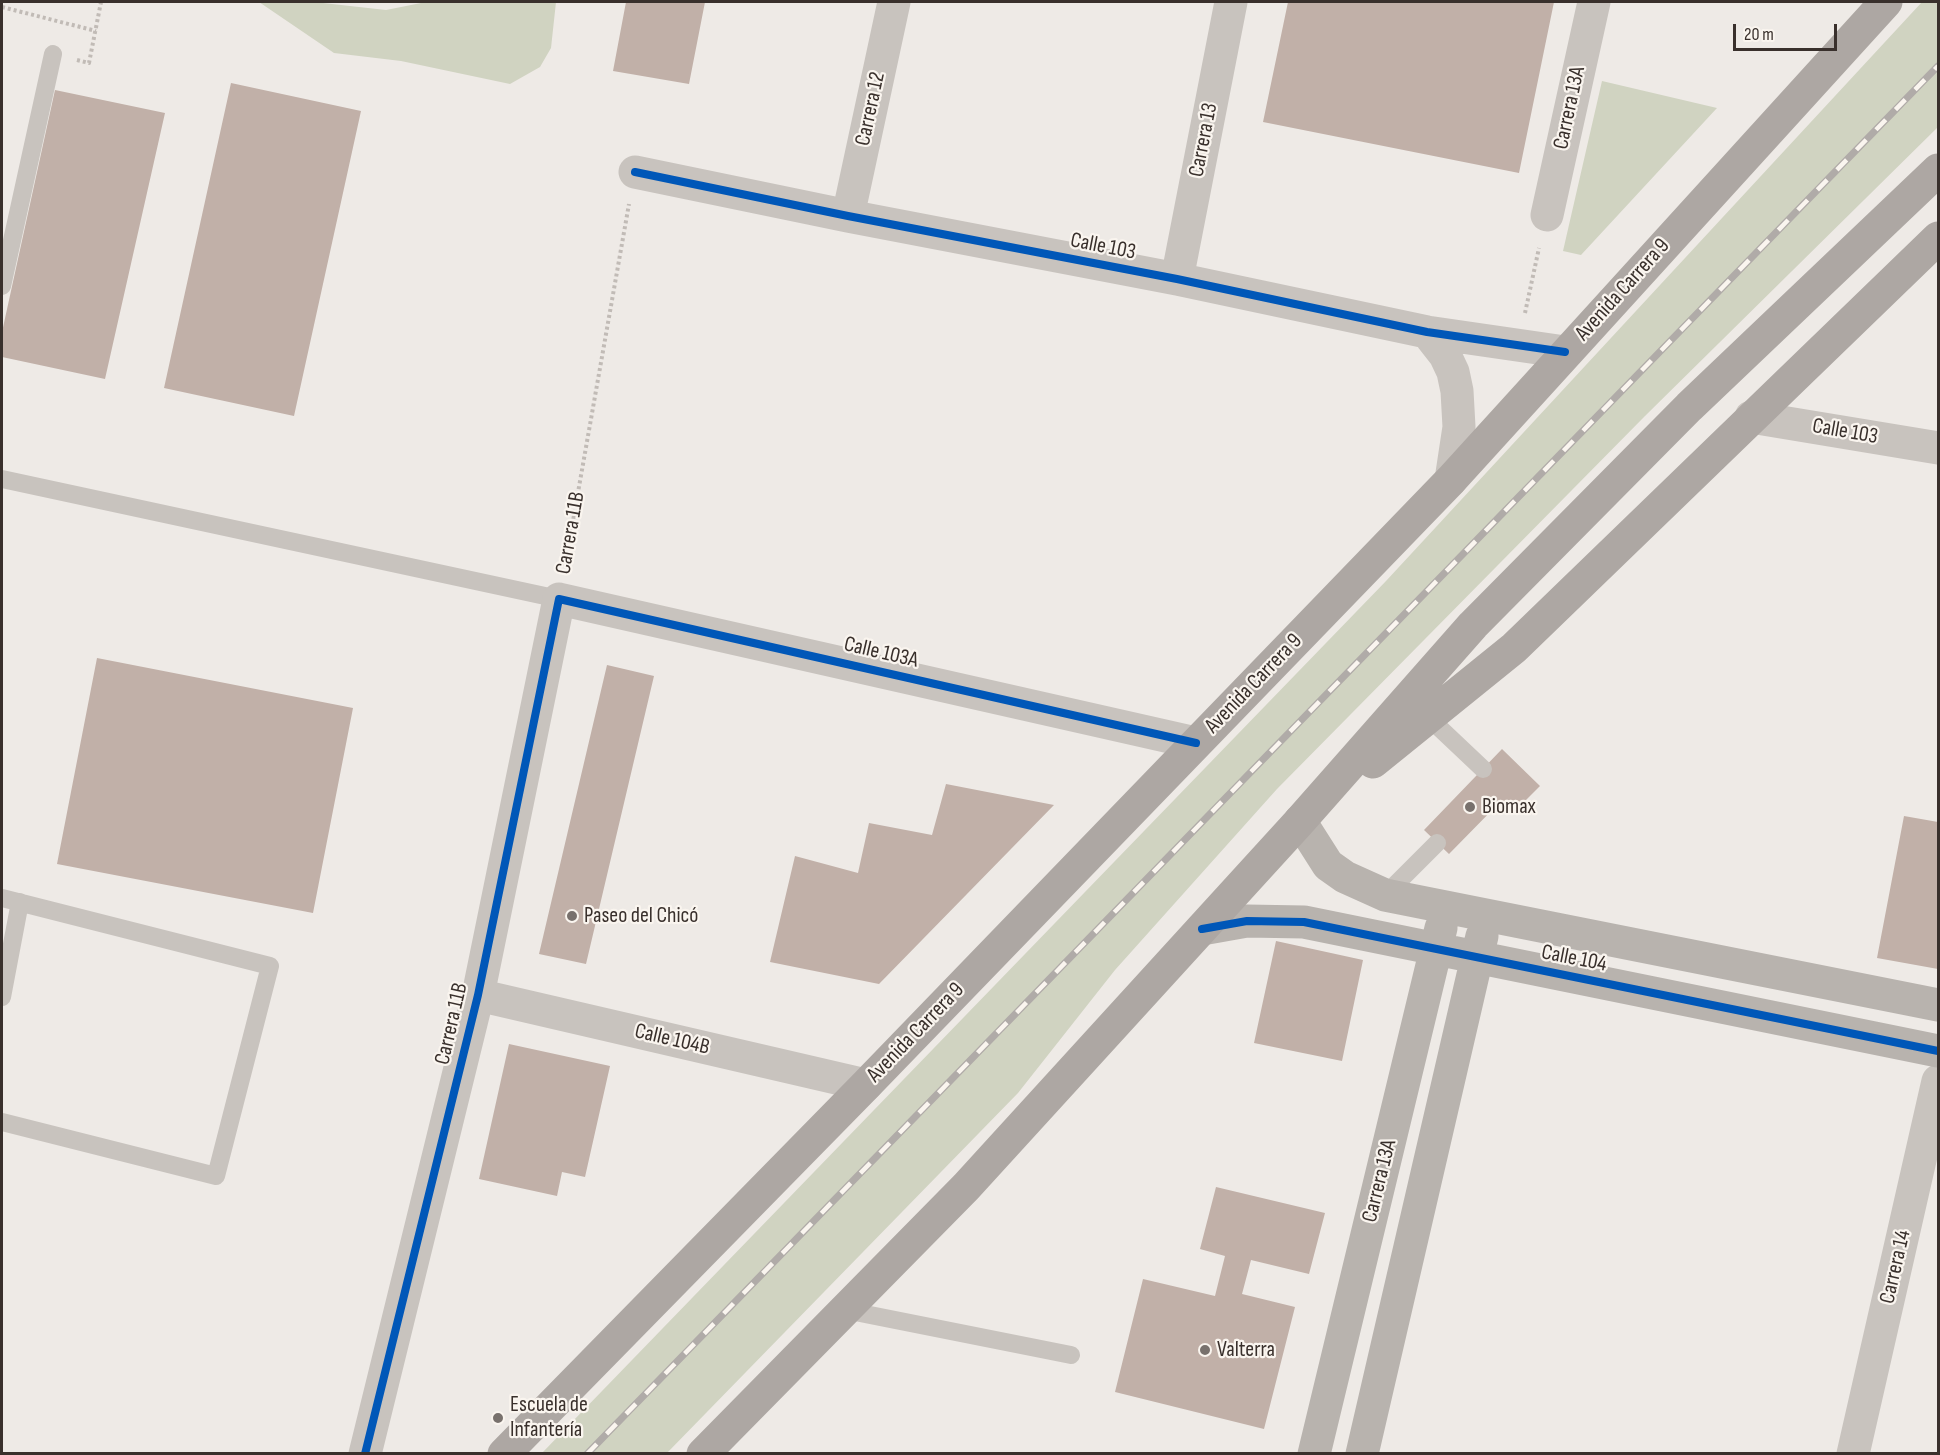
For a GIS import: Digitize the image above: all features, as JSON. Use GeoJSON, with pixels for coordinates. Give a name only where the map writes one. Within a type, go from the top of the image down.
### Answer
{"type":"FeatureCollection","features":[{"type":"Feature","properties":{"kind":"main road","name":"Avenida Carrera 9"},"geometry":{"type":"LineString","coordinates":[[504,1454],[866,1085],[1450,480],[1886,2]]}},
{"type":"Feature","properties":{"kind":"main road"},"geometry":{"type":"LineString","coordinates":[[704,1454],[966,1187],[1300,821],[1473,626],[1689,406],[1938,170]]}},
{"type":"Feature","properties":{"kind":"main road"},"geometry":{"type":"LineString","coordinates":[[1300,821],[1514,648],[1938,238]]}},
{"type":"Feature","properties":{"kind":"street","name":"Carrera 12"},"geometry":{"type":"LineString","coordinates":[[848,216],[894,2]]}},
{"type":"Feature","properties":{"kind":"street","name":"Carrera 13"},"geometry":{"type":"LineString","coordinates":[[1176,279],[1231,2]]}},
{"type":"Feature","properties":{"kind":"street","name":"Carrera 13A"},"geometry":{"type":"LineString","coordinates":[[1547,214],[1594,2]]}},
{"type":"Feature","properties":{"kind":"street","name":"Calle 103"},"geometry":{"type":"LineString","coordinates":[[635,172],[848,216],[1176,279],[1427,332],[1565,352]]}},
{"type":"Feature","properties":{"kind":"street"},"geometry":{"type":"LineString","coordinates":[[1427,332],[1445,355],[1453,372],[1457,391],[1459,428],[1450,480]]}},
{"type":"Feature","properties":{"kind":"street","name":"Calle 103"},"geometry":{"type":"LineString","coordinates":[[1751,417],[1938,448]]}},
{"type":"Feature","properties":{"kind":"street","name":"Calle 103A"},"geometry":{"type":"LineString","coordinates":[[559,599],[1196,743]]}},
{"type":"Feature","properties":{"kind":"street","name":"Carrera 11B"},"geometry":{"type":"LineString","coordinates":[[365,1454],[478,995],[559,599]]}},
{"type":"Feature","properties":{"kind":"street","name":"Calle 104"},"geometry":{"type":"LineString","coordinates":[[1300,821],[1328,865],[1345,877],[1385,895],[1938,1005]]}},
{"type":"Feature","properties":{"kind":"street","name":"Carrera 13A"},"geometry":{"type":"LineString","coordinates":[[1325,1451],[1446,908]]}},
{"type":"Feature","properties":{"kind":"street","name":"Carrera 13A"},"geometry":{"type":"LineString","coordinates":[[1362,1454],[1487,917]]}},
{"type":"Feature","properties":{"kind":"street","name":"Calle 104"},"geometry":{"type":"LineString","coordinates":[[1202,929],[1247,921],[1304,922],[1938,1051]]}},
{"type":"Feature","properties":{"kind":"street","name":"Calle 104B"},"geometry":{"type":"LineString","coordinates":[[478,995],[866,1085]]}},
{"type":"Feature","properties":{"kind":"street","name":"Carrera 14"},"geometry":{"type":"LineString","coordinates":[[1853,1454],[1938,1081]]}},
{"type":"Feature","properties":{"kind":"lane"},"geometry":{"type":"LineString","coordinates":[[2,286],[53,54]]}},
{"type":"Feature","properties":{"kind":"lane"},"geometry":{"type":"LineString","coordinates":[[2,479],[559,599]]}},
{"type":"Feature","properties":{"kind":"lane"},"geometry":{"type":"LineString","coordinates":[[1428,717],[1483,769]]}},
{"type":"Feature","properties":{"kind":"lane"},"geometry":{"type":"LineString","coordinates":[[1385,895],[1437,843]]}},
{"type":"Feature","properties":{"kind":"lane"},"geometry":{"type":"LineString","coordinates":[[2,898],[270,966],[216,1176],[2,1122]]}},
{"type":"Feature","properties":{"kind":"lane"},"geometry":{"type":"LineString","coordinates":[[2,997],[20,902]]}},
{"type":"Feature","properties":{"kind":"lane"},"geometry":{"type":"LineString","coordinates":[[845,1311],[1071,1355]]}},
{"type":"Feature","properties":{"kind":"path"},"geometry":{"type":"LineString","coordinates":[[2,7],[96,31],[101,2]]}},
{"type":"Feature","properties":{"kind":"path"},"geometry":{"type":"LineString","coordinates":[[1518,345],[1547,214]]}},
{"type":"Feature","properties":{"kind":"green space"},"geometry":{"type":"Polygon","coordinates":[[[259,2],[314,2],[386,10],[426,2],[556,2],[551,48],[540,67],[510,84],[401,61],[334,53],[259,2]]]}},
{"type":"Feature","properties":{"kind":"green space"},"geometry":{"type":"Polygon","coordinates":[[[1922,2],[1938,2],[1938,127],[1645,416],[1277,789],[1115,970],[1018,1093],[667,1453],[542,1453],[1386,581],[1922,2]]]}},
{"type":"Feature","properties":{"kind":"green space"},"geometry":{"type":"Polygon","coordinates":[[[1602,81],[1717,108],[1581,255],[1563,251],[1602,81]]]}},
{"type":"Feature","properties":{"kind":"building"},"geometry":{"type":"Polygon","coordinates":[[[626,2],[705,2],[689,84],[613,71],[626,2]]]}},
{"type":"Feature","properties":{"kind":"building"},"geometry":{"type":"Polygon","coordinates":[[[1288,2],[1554,2],[1519,173],[1263,122],[1288,2]]]}},
{"type":"Feature","properties":{"kind":"building"},"geometry":{"type":"Polygon","coordinates":[[[231,83],[361,111],[294,416],[164,388],[231,83]]]}},
{"type":"Feature","properties":{"kind":"building"},"geometry":{"type":"Polygon","coordinates":[[[55,90],[165,113],[105,379],[2,357],[2,332],[55,90]]]}},
{"type":"Feature","properties":{"kind":"building"},"geometry":{"type":"Polygon","coordinates":[[[97,658],[353,708],[313,913],[57,864],[97,658]]]}},
{"type":"Feature","properties":{"kind":"building"},"geometry":{"type":"Polygon","coordinates":[[[607,665],[654,676],[586,964],[539,954],[607,665]]]}},
{"type":"Feature","properties":{"kind":"building","name":"Biomax"},"geometry":{"type":"Polygon","coordinates":[[[1502,749],[1540,786],[1513,813],[1501,801],[1449,854],[1424,830],[1502,749]]]}},
{"type":"Feature","properties":{"kind":"building"},"geometry":{"type":"Polygon","coordinates":[[[946,784],[1054,805],[879,984],[770,962],[795,856],[858,873],[869,823],[932,835],[946,784]]]}},
{"type":"Feature","properties":{"kind":"building"},"geometry":{"type":"Polygon","coordinates":[[[1904,816],[1938,822],[1938,969],[1877,958],[1904,816]]]}},
{"type":"Feature","properties":{"kind":"building"},"geometry":{"type":"Polygon","coordinates":[[[1276,941],[1363,960],[1342,1061],[1254,1043],[1276,941]]]}},
{"type":"Feature","properties":{"kind":"building"},"geometry":{"type":"Polygon","coordinates":[[[509,1044],[610,1066],[585,1177],[562,1172],[557,1196],[479,1179],[509,1044]]]}},
{"type":"Feature","properties":{"kind":"building","name":"Valterra"},"geometry":{"type":"Polygon","coordinates":[[[1216,1187],[1325,1213],[1309,1274],[1251,1260],[1242,1294],[1295,1307],[1264,1429],[1115,1392],[1143,1279],[1215,1296],[1225,1256],[1200,1249],[1216,1187]]]}},
{"type":"Feature","properties":{"kind":"railway"},"geometry":{"type":"LineString","coordinates":[[587,1454],[1938,66]]}},
{"type":"Feature","properties":{"kind":"cycle path"},"geometry":{"type":"LineString","coordinates":[[635,172],[848,216],[1177,279],[1427,332],[1565,352]]}},
{"type":"Feature","properties":{"kind":"cycle path"},"geometry":{"type":"LineString","coordinates":[[365,1454],[478,995],[559,599],[1196,743]]}},
{"type":"Feature","properties":{"kind":"cycle path"},"geometry":{"type":"LineString","coordinates":[[1202,929],[1247,921],[1304,922],[1938,1051]]}},
{"type":"Feature","properties":{"kind":"place","name":"Biomax"},"geometry":{"type":"Point","coordinates":[1470,807]}},
{"type":"Feature","properties":{"kind":"place","name":"Paseo del Chicó"},"geometry":{"type":"Point","coordinates":[572,916]}},
{"type":"Feature","properties":{"kind":"place","name":"Valterra"},"geometry":{"type":"Point","coordinates":[1205,1350]}},
{"type":"Feature","properties":{"kind":"place","name":"Escuela de Infantería"},"geometry":{"type":"Point","coordinates":[498,1418]}}]}
